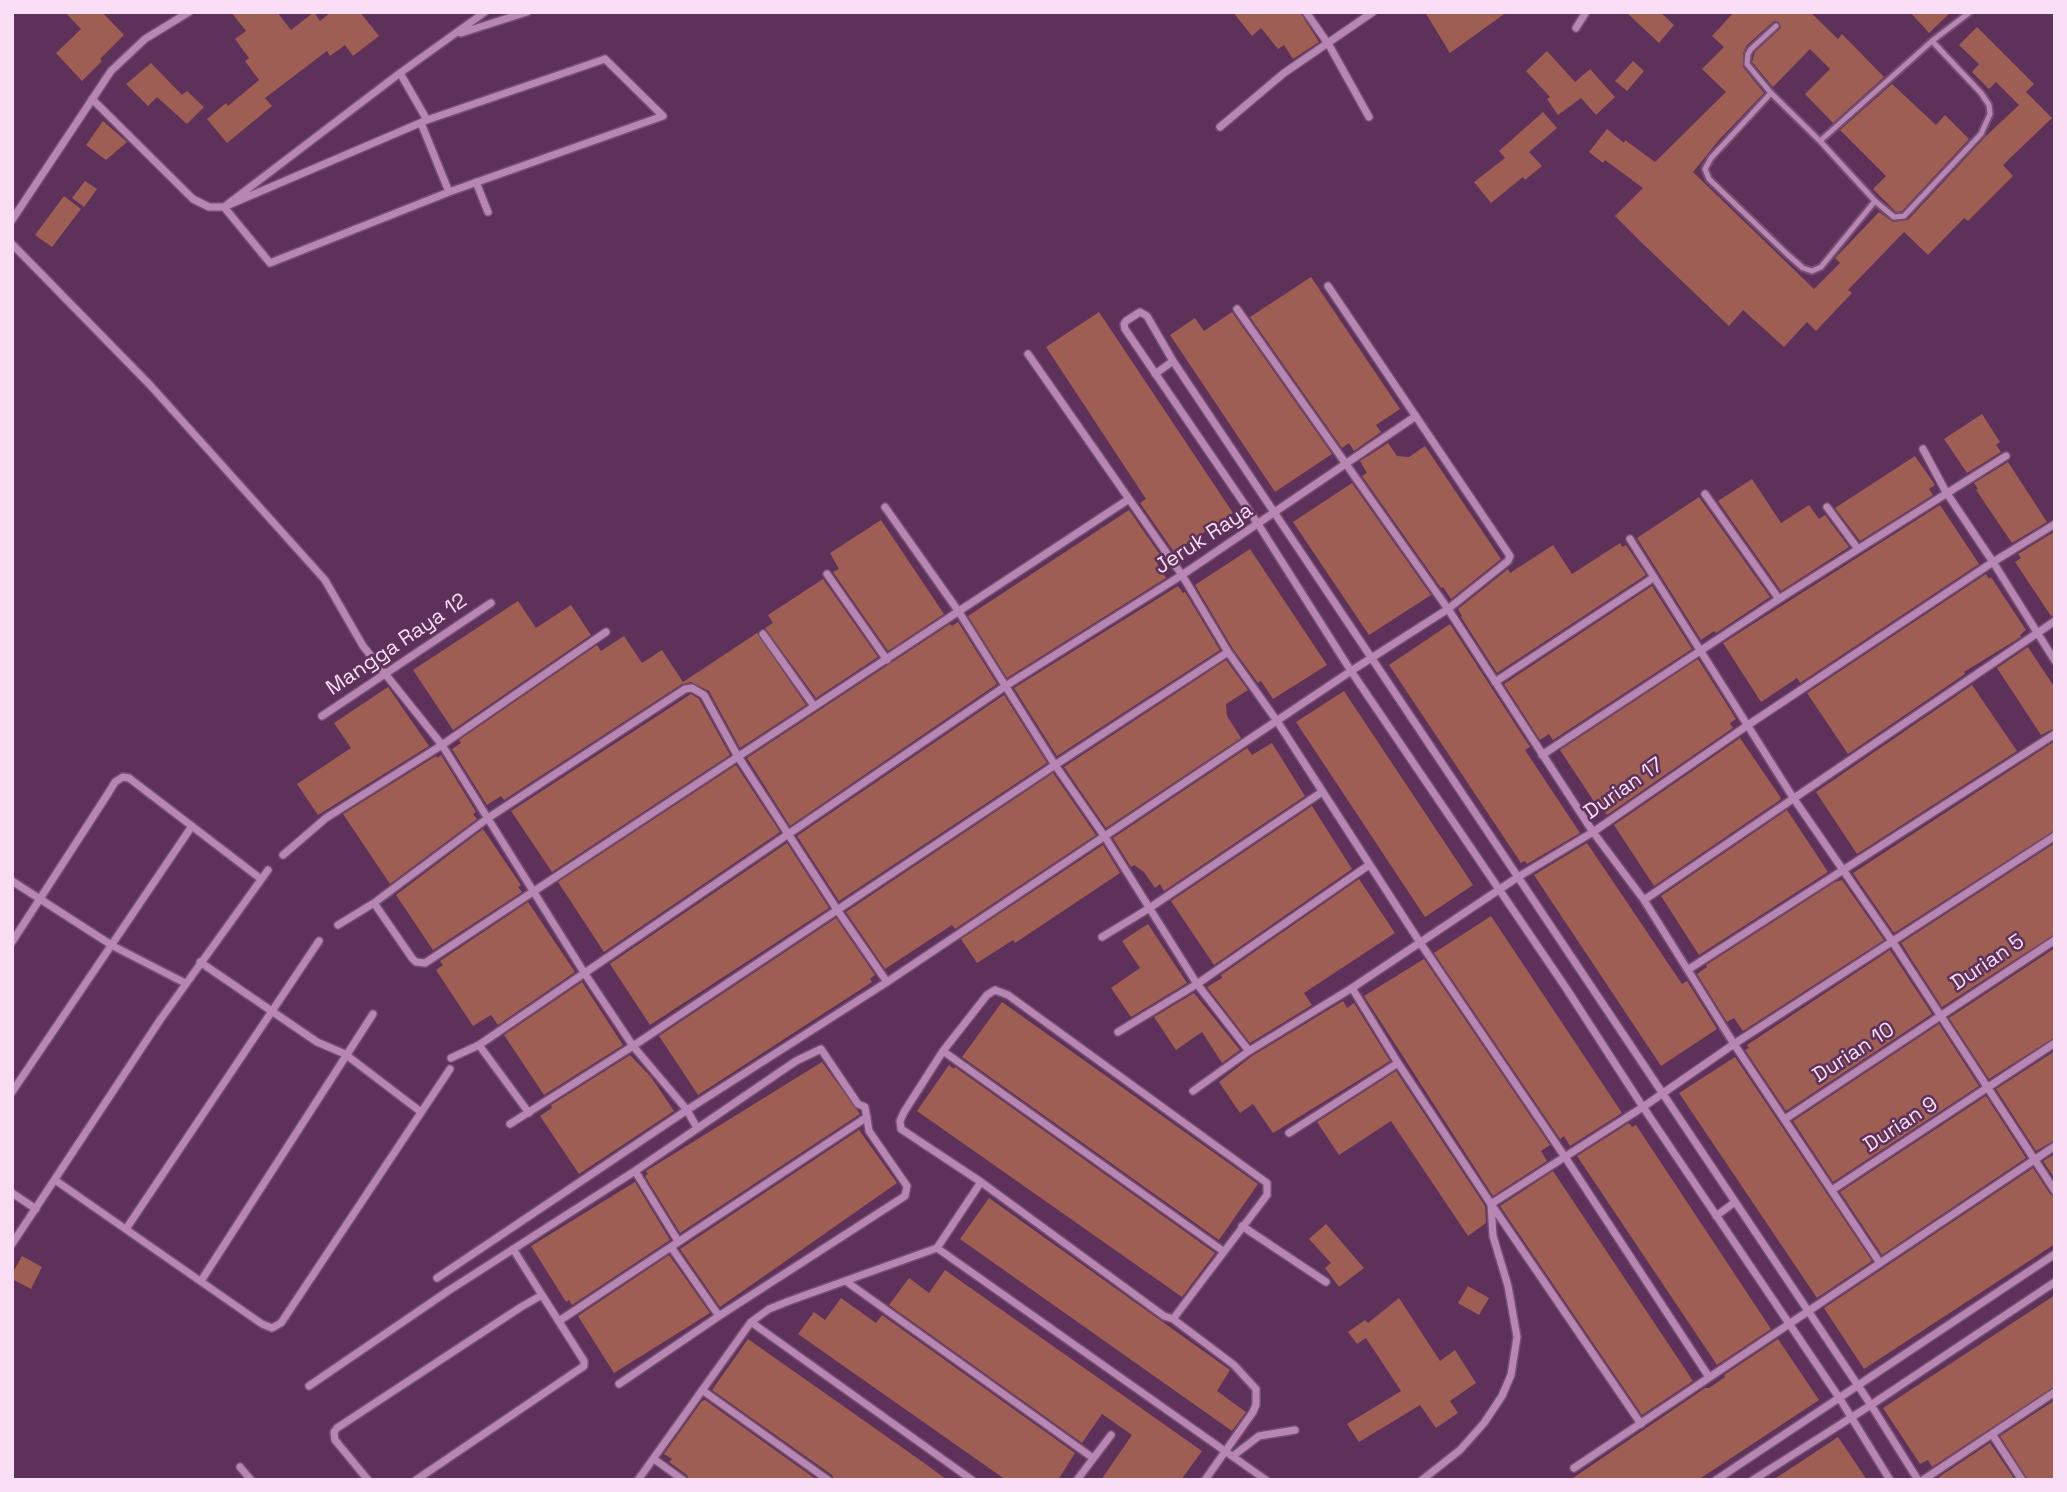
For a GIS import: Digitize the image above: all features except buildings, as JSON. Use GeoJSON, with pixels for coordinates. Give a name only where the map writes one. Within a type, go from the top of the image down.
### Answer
{"type":"FeatureCollection","features":[{"type":"Feature","properties":{"kind":"street"},"geometry":{"type":"LineString","coordinates":[[12,220],[111,71],[128,53],[155,32],[189,12]]}},
{"type":"Feature","properties":{"kind":"street"},"geometry":{"type":"LineString","coordinates":[[224,207],[485,12]]}},
{"type":"Feature","properties":{"kind":"street"},"geometry":{"type":"LineString","coordinates":[[452,36],[527,12]]}},
{"type":"Feature","properties":{"kind":"street"},"geometry":{"type":"LineString","coordinates":[[1306,12],[1329,45],[1369,117]]}},
{"type":"Feature","properties":{"kind":"street"},"geometry":{"type":"LineString","coordinates":[[1220,127],[1284,73],[1329,45],[1373,12]]}},
{"type":"Feature","properties":{"kind":"street"},"geometry":{"type":"LineString","coordinates":[[1576,28],[1586,12]]}},
{"type":"Feature","properties":{"kind":"street"},"geometry":{"type":"LineString","coordinates":[[92,99],[193,199],[209,207],[224,207],[424,121],[605,59],[663,116],[449,192],[270,263],[224,207]]}},
{"type":"Feature","properties":{"kind":"street"},"geometry":{"type":"LineString","coordinates":[[400,73],[424,121],[449,192]]}},
{"type":"Feature","properties":{"kind":"street"},"geometry":{"type":"LineString","coordinates":[[476,182],[488,212]]}},
{"type":"Feature","properties":{"kind":"street"},"geometry":{"type":"LineString","coordinates":[[12,244],[150,385],[325,580],[352,630],[442,745],[633,1046],[687,1110],[697,1128]]}},
{"type":"Feature","properties":{"kind":"street"},"geometry":{"type":"LineString","coordinates":[[438,1278],[687,1110],[887,982],[1447,609],[1505,565],[1510,557],[1328,286]]}},
{"type":"Feature","properties":{"kind":"street"},"geometry":{"type":"LineString","coordinates":[[1237,309],[1447,609],[1593,832],[1644,900],[1734,1044],[1880,1263]]}},
{"type":"Feature","properties":{"kind":"street"},"geometry":{"type":"LineString","coordinates":[[1890,1480],[1840,1399],[1351,671],[1258,524],[1125,329],[1125,322],[1140,312],[1144,313],[1921,1480],[2055,1392]]}},
{"type":"Feature","properties":{"kind":"street"},"geometry":{"type":"LineString","coordinates":[[1028,354],[1182,575],[1228,652],[1277,720],[1369,865],[1709,1377]]}},
{"type":"Feature","properties":{"kind":"street"},"geometry":{"type":"LineString","coordinates":[[1155,374],[1173,360]]}},
{"type":"Feature","properties":{"kind":"street","name":"Jeruk Raya"},"geometry":{"type":"LineString","coordinates":[[451,1058],[479,1045],[1007,685],[1182,575],[1416,416]]}},
{"type":"Feature","properties":{"kind":"street"},"geometry":{"type":"LineString","coordinates":[[1923,449],[1946,492],[2055,661]]}},
{"type":"Feature","properties":{"kind":"street"},"geometry":{"type":"LineString","coordinates":[[1542,755],[1779,599],[2007,456]]}},
{"type":"Feature","properties":{"kind":"street"},"geometry":{"type":"LineString","coordinates":[[1706,494],[1779,599]]}},
{"type":"Feature","properties":{"kind":"street"},"geometry":{"type":"LineString","coordinates":[[374,903],[412,958],[416,962],[425,963],[1129,499]]}},
{"type":"Feature","properties":{"kind":"street"},"geometry":{"type":"LineString","coordinates":[[885,507],[1007,685],[1055,765],[1105,837],[1197,984],[1250,1051]]}},
{"type":"Feature","properties":{"kind":"street"},"geometry":{"type":"LineString","coordinates":[[1827,507],[1858,550]]}},
{"type":"Feature","properties":{"kind":"street","name":"Durian 17"},"geometry":{"type":"LineString","coordinates":[[1193,1091],[1250,1051],[1353,988],[1419,941],[1593,832],[1993,562],[2055,524]]}},
{"type":"Feature","properties":{"kind":"street"},"geometry":{"type":"LineString","coordinates":[[1630,539],[1794,799],[1892,941],[2055,1191]]}},
{"type":"Feature","properties":{"kind":"street"},"geometry":{"type":"LineString","coordinates":[[827,574],[887,660]]}},
{"type":"Feature","properties":{"kind":"street"},"geometry":{"type":"LineString","coordinates":[[1495,682],[1653,578]]}},
{"type":"Feature","properties":{"kind":"street","name":"Mangga Raya 12"},"geometry":{"type":"LineString","coordinates":[[322,716],[491,603]]}},
{"type":"Feature","properties":{"kind":"street"},"geometry":{"type":"LineString","coordinates":[[1644,900],[2055,621]]}},
{"type":"Feature","properties":{"kind":"street"},"geometry":{"type":"LineString","coordinates":[[283,855],[326,818],[442,745],[606,632]]}},
{"type":"Feature","properties":{"kind":"street"},"geometry":{"type":"LineString","coordinates":[[763,634],[814,706]]}},
{"type":"Feature","properties":{"kind":"street"},"geometry":{"type":"LineString","coordinates":[[510,1124],[633,1046],[1228,652]]}},
{"type":"Feature","properties":{"kind":"street"},"geometry":{"type":"LineString","coordinates":[[338,925],[374,903],[488,818],[685,689],[695,689],[704,695],[737,755],[887,982]]}},
{"type":"Feature","properties":{"kind":"street"},"geometry":{"type":"LineString","coordinates":[[1689,969],[2055,734]]}},
{"type":"Feature","properties":{"kind":"street"},"geometry":{"type":"LineString","coordinates":[[12,942],[108,792],[120,778],[129,778],[261,879]]}},
{"type":"Feature","properties":{"kind":"street"},"geometry":{"type":"LineString","coordinates":[[1102,936],[1148,909],[1322,792]]}},
{"type":"Feature","properties":{"kind":"street"},"geometry":{"type":"LineString","coordinates":[[12,1092],[192,826]]}},
{"type":"Feature","properties":{"kind":"street"},"geometry":{"type":"LineString","coordinates":[[1491,1204],[2055,836]]}},
{"type":"Feature","properties":{"kind":"street"},"geometry":{"type":"LineString","coordinates":[[1118,1032],[1197,984],[1369,865]]}},
{"type":"Feature","properties":{"kind":"street"},"geometry":{"type":"LineString","coordinates":[[12,1244],[200,962],[268,870]]}},
{"type":"Feature","properties":{"kind":"street"},"geometry":{"type":"LineString","coordinates":[[12,881],[113,946],[186,983]]}},
{"type":"Feature","properties":{"kind":"street","name":"Durian 5"},"geometry":{"type":"LineString","coordinates":[[1941,1016],[2055,940]]}},
{"type":"Feature","properties":{"kind":"street"},"geometry":{"type":"LineString","coordinates":[[126,1229],[319,941]]}},
{"type":"Feature","properties":{"kind":"street"},"geometry":{"type":"LineString","coordinates":[[200,962],[317,1042],[345,1054],[421,1112]]}},
{"type":"Feature","properties":{"kind":"street"},"geometry":{"type":"LineString","coordinates":[[1353,988],[1398,1063],[1491,1204],[1641,1424]]}},
{"type":"Feature","properties":{"kind":"street"},"geometry":{"type":"LineString","coordinates":[[1173,1319],[1269,1192],[1269,1186],[1008,995],[999,990],[991,992],[943,1051],[904,1112],[900,1125],[904,1132],[981,1182],[1164,1316],[1173,1319],[1234,1365],[1256,1389],[1253,1412],[1205,1480]]}},
{"type":"Feature","properties":{"kind":"street"},"geometry":{"type":"LineString","coordinates":[[201,1281],[373,1014]]}},
{"type":"Feature","properties":{"kind":"street","name":"Durian 10"},"geometry":{"type":"LineString","coordinates":[[1785,1119],[1941,1016]]}},
{"type":"Feature","properties":{"kind":"street","name":"Durian 9"},"geometry":{"type":"LineString","coordinates":[[1832,1190],[2055,1043]]}},
{"type":"Feature","properties":{"kind":"street"},"geometry":{"type":"LineString","coordinates":[[479,1045],[530,1113]]}},
{"type":"Feature","properties":{"kind":"street"},"geometry":{"type":"LineString","coordinates":[[309,1386],[635,1171],[796,1060],[821,1049],[850,1094],[858,1104],[865,1107],[869,1132],[906,1185],[905,1196],[619,1384]]}},
{"type":"Feature","properties":{"kind":"street"},"geometry":{"type":"LineString","coordinates":[[943,1051],[1223,1251]]}},
{"type":"Feature","properties":{"kind":"street"},"geometry":{"type":"LineString","coordinates":[[1289,1133],[1398,1063]]}},
{"type":"Feature","properties":{"kind":"street"},"geometry":{"type":"LineString","coordinates":[[55,1180],[262,1324],[272,1328],[276,1326],[450,1069]]}},
{"type":"Feature","properties":{"kind":"street"},"geometry":{"type":"LineString","coordinates":[[559,1321],[867,1117]]}},
{"type":"Feature","properties":{"kind":"street"},"geometry":{"type":"LineString","coordinates":[[1574,1468],[2055,1146]]}},
{"type":"Feature","properties":{"kind":"street"},"geometry":{"type":"LineString","coordinates":[[635,1171],[678,1241]]}},
{"type":"Feature","properties":{"kind":"street"},"geometry":{"type":"LineString","coordinates":[[638,1480],[751,1322],[769,1309],[937,1248],[981,1182]]}},
{"type":"Feature","properties":{"kind":"street"},"geometry":{"type":"LineString","coordinates":[[12,1193],[36,1209]]}},
{"type":"Feature","properties":{"kind":"street"},"geometry":{"type":"LineString","coordinates":[[1716,1216],[1735,1202]]}},
{"type":"Feature","properties":{"kind":"street"},"geometry":{"type":"LineString","coordinates":[[1423,1480],[1460,1450],[1484,1423],[1502,1396],[1511,1375],[1517,1337],[1508,1286],[1493,1236],[1491,1204]]}},
{"type":"Feature","properties":{"kind":"street"},"geometry":{"type":"LineString","coordinates":[[1242,1226],[1326,1282]]}},
{"type":"Feature","properties":{"kind":"street"},"geometry":{"type":"LineString","coordinates":[[671,1247],[719,1316]]}},
{"type":"Feature","properties":{"kind":"street"},"geometry":{"type":"LineString","coordinates":[[937,1248],[1266,1480]]}},
{"type":"Feature","properties":{"kind":"street"},"geometry":{"type":"LineString","coordinates":[[416,1480],[582,1368],[584,1361],[513,1249]]}},
{"type":"Feature","properties":{"kind":"street"},"geometry":{"type":"LineString","coordinates":[[1716,1480],[2055,1254]]}},
{"type":"Feature","properties":{"kind":"street"},"geometry":{"type":"LineString","coordinates":[[847,1282],[1093,1458]]}},
{"type":"Feature","properties":{"kind":"street"},"geometry":{"type":"LineString","coordinates":[[1754,1480],[2055,1282]]}},
{"type":"Feature","properties":{"kind":"street"},"geometry":{"type":"LineString","coordinates":[[368,1480],[335,1440],[334,1432],[337,1428],[542,1295]]}},
{"type":"Feature","properties":{"kind":"street"},"geometry":{"type":"LineString","coordinates":[[751,1322],[972,1480]]}},
{"type":"Feature","properties":{"kind":"street"},"geometry":{"type":"LineString","coordinates":[[702,1390],[828,1480]]}},
{"type":"Feature","properties":{"kind":"street"},"geometry":{"type":"LineString","coordinates":[[1233,1456],[1259,1436],[1295,1430]]}},
{"type":"Feature","properties":{"kind":"street"},"geometry":{"type":"LineString","coordinates":[[1992,1434],[2022,1480]]}},
{"type":"Feature","properties":{"kind":"street"},"geometry":{"type":"LineString","coordinates":[[1077,1480],[1111,1435]]}},
{"type":"Feature","properties":{"kind":"street"},"geometry":{"type":"LineString","coordinates":[[653,1459],[683,1480]]}},
{"type":"Feature","properties":{"kind":"street"},"geometry":{"type":"LineString","coordinates":[[240,1467],[251,1480]]}},
{"type":"Feature","properties":{"kind":"lane"},"geometry":{"type":"LineString","coordinates":[[1819,141],[1932,41],[1970,12]]}},
{"type":"Feature","properties":{"kind":"lane"},"geometry":{"type":"LineString","coordinates":[[1776,26],[1752,49],[1747,64],[1771,93],[1875,201],[1894,217],[1904,216],[1981,134],[1987,122],[1989,105],[1932,41]]}},
{"type":"Feature","properties":{"kind":"lane"},"geometry":{"type":"LineString","coordinates":[[1771,93],[1711,158],[1705,169],[1709,179],[1803,268],[1812,271],[1821,267],[1875,201]]}}]}
